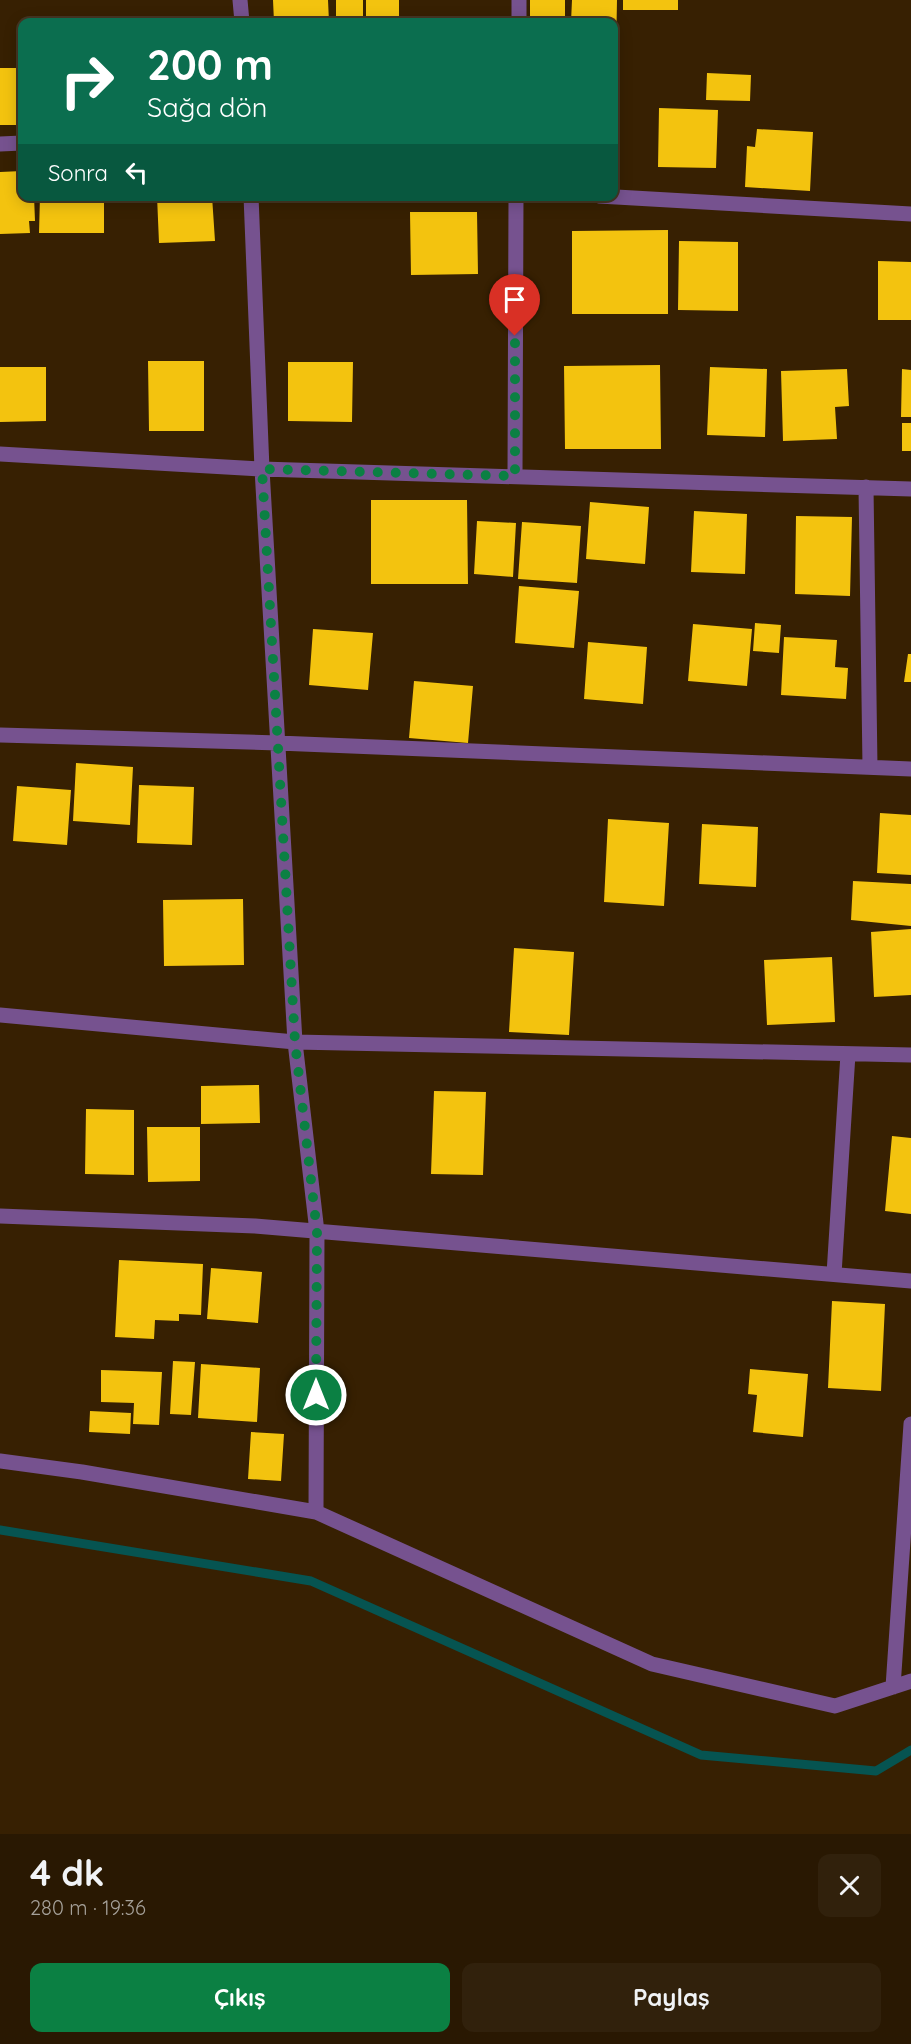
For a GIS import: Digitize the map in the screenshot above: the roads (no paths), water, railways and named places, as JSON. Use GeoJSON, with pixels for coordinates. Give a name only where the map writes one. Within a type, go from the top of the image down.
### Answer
{"type":"FeatureCollection","features":[{"type":"Feature","properties":{"kind":"street"},"geometry":{"type":"LineString","coordinates":[[240,0],[242,18]]}},
{"type":"Feature","properties":{"kind":"street"},"geometry":{"type":"LineString","coordinates":[[519,0],[519,18]]}},
{"type":"Feature","properties":{"kind":"street"},"geometry":{"type":"LineString","coordinates":[[0,144],[18,143]]}},
{"type":"Feature","properties":{"kind":"street"},"geometry":{"type":"LineString","coordinates":[[618,197],[911,214]]}},
{"type":"Feature","properties":{"kind":"street"},"geometry":{"type":"LineString","coordinates":[[251,201],[262,469],[295,1042],[317,1232],[316,1512]]}},
{"type":"Feature","properties":{"kind":"street"},"geometry":{"type":"LineString","coordinates":[[515,476],[516,201]]}},
{"type":"Feature","properties":{"kind":"street"},"geometry":{"type":"LineString","coordinates":[[0,454],[262,469],[911,489]]}},
{"type":"Feature","properties":{"kind":"street"},"geometry":{"type":"LineString","coordinates":[[866,487],[870,767]]}},
{"type":"Feature","properties":{"kind":"street"},"geometry":{"type":"LineString","coordinates":[[0,735],[278,743],[911,768]]}},
{"type":"Feature","properties":{"kind":"street"},"geometry":{"type":"LineString","coordinates":[[0,1015],[295,1042],[911,1055]]}},
{"type":"Feature","properties":{"kind":"street"},"geometry":{"type":"LineString","coordinates":[[834,1274],[848,1054]]}},
{"type":"Feature","properties":{"kind":"street"},"geometry":{"type":"LineString","coordinates":[[0,1216],[317,1232],[911,1281]]}},
{"type":"Feature","properties":{"kind":"street"},"geometry":{"type":"LineString","coordinates":[[893,1687],[911,1424]]}},
{"type":"Feature","properties":{"kind":"street"},"geometry":{"type":"LineString","coordinates":[[0,1461],[82,1472],[316,1512],[652,1664],[836,1706],[911,1681]]}},
{"type":"Feature","properties":{"kind":"waterway"},"geometry":{"type":"LineString","coordinates":[[0,1530],[311,1581],[701,1755],[876,1771],[911,1750]]}}]}
